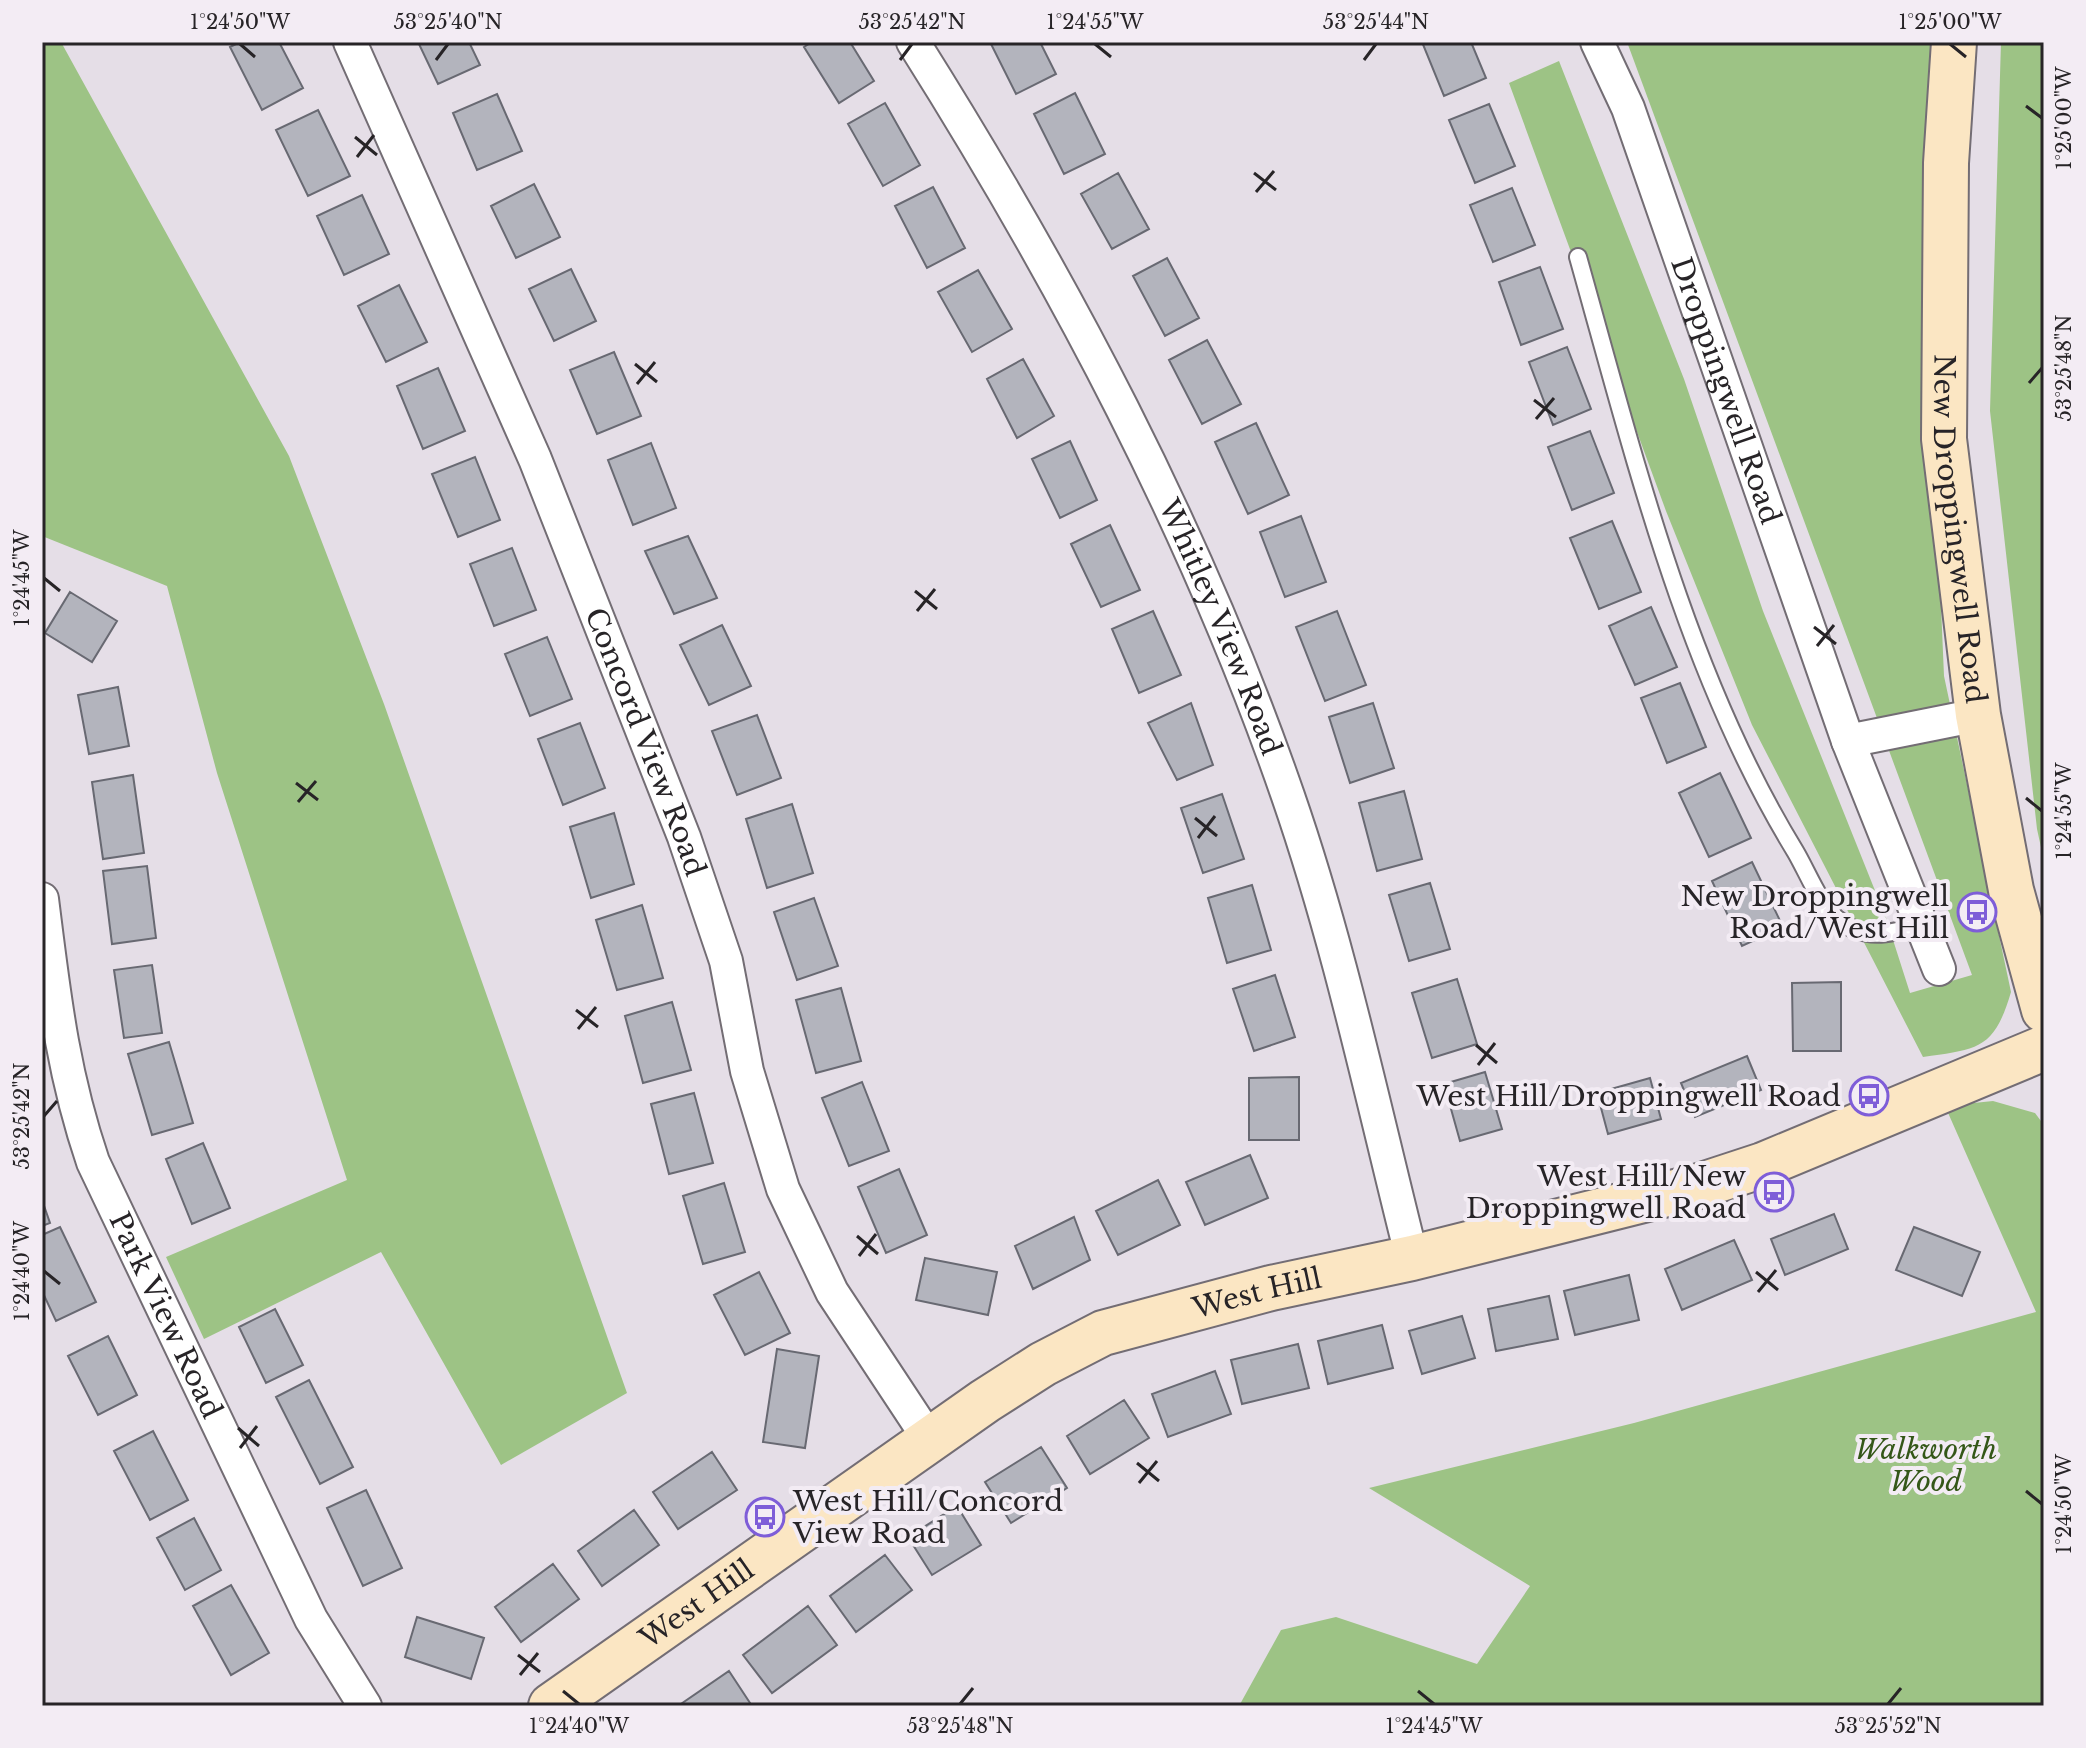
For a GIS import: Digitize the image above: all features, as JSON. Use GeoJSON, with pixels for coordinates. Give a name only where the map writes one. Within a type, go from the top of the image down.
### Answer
{"type":"FeatureCollection","features":[{"type":"Feature","properties":{"kind":"street","name":"Concord View Road"},"geometry":{"type":"LineString","coordinates":[[350,42],[535,459],[684,837],[726,961],[747,1071],[783,1189],[832,1292],[929,1439]]}},
{"type":"Feature","properties":{"kind":"street","name":"Whitley View Road"},"geometry":{"type":"LineString","coordinates":[[913,42],[992,168],[1113,390],[1180,527],[1247,685],[1289,799],[1339,968],[1412,1258]]}},
{"type":"Feature","properties":{"kind":"street","name":"Droppingwell Road"},"geometry":{"type":"LineString","coordinates":[[1597,42],[1628,108],[1665,207],[1848,741],[1939,969]]}},
{"type":"Feature","properties":{"kind":"street","name":"New Droppingwell Road"},"geometry":{"type":"LineString","coordinates":[[1954,42],[1946,163],[1944,439],[1978,715],[2011,890],[2044,1010]]}},
{"type":"Feature","properties":{"kind":"street"},"geometry":{"type":"LineString","coordinates":[[1848,741],[1978,715]]}},
{"type":"Feature","properties":{"kind":"street","name":"Park View Road"},"geometry":{"type":"LineString","coordinates":[[42,899],[59,1042],[73,1103],[93,1162],[311,1619],[365,1706]]}},
{"type":"Feature","properties":{"kind":"street","name":"West Hill"},"geometry":{"type":"LineString","coordinates":[[551,1706],[929,1439],[1043,1364],[1103,1333],[1271,1288],[1412,1258],[1699,1186],[1763,1165],[2044,1048]]}},
{"type":"Feature","properties":{"kind":"lane"},"geometry":{"type":"LineString","coordinates":[[1578,257],[1636,463],[1711,684],[1769,808],[1835,917],[1865,934],[1893,934],[1921,924]]}},
{"type":"Feature","properties":{"kind":"green space"},"geometry":{"type":"Polygon","coordinates":[[[42,42],[61,42],[289,456],[384,704],[627,1393],[501,1465],[381,1252],[204,1339],[166,1257],[347,1180],[217,773],[167,586],[42,536],[42,42]]]}},
{"type":"Feature","properties":{"kind":"green space"},"geometry":{"type":"Polygon","coordinates":[[[1627,42],[1934,42],[1924,430],[1941,606],[1944,676],[2011,992],[1998,1026],[1990,1036],[1971,1048],[1923,1057],[1752,725],[1666,511],[1509,83],[1559,61],[1684,379],[1763,611],[1886,918],[1910,993],[1972,975],[1627,42]]]}},
{"type":"Feature","properties":{"kind":"green space"},"geometry":{"type":"Polygon","coordinates":[[[2001,42],[2044,42],[2044,861],[2037,829],[1990,411],[2001,42]]]}},
{"type":"Feature","properties":{"kind":"green space","name":"Walkworth Wood"},"geometry":{"type":"Polygon","coordinates":[[[1993,1101],[2035,1113],[2044,1125],[2044,1706],[1239,1706],[1281,1630],[1336,1617],[1477,1664],[1530,1586],[1369,1488],[1634,1423],[2036,1312],[1945,1106],[1993,1101]]]}},
{"type":"Feature","properties":{"kind":"building"},"geometry":{"type":"Polygon","coordinates":[[[240,42],[279,42],[303,88],[262,110],[230,47],[240,42]]]}},
{"type":"Feature","properties":{"kind":"building"},"geometry":{"type":"Polygon","coordinates":[[[418,42],[469,42],[480,65],[438,84],[418,42]]]}},
{"type":"Feature","properties":{"kind":"building"},"geometry":{"type":"Polygon","coordinates":[[[812,42],[850,42],[874,81],[839,103],[804,47],[812,42]]]}},
{"type":"Feature","properties":{"kind":"building"},"geometry":{"type":"Polygon","coordinates":[[[990,42],[1040,42],[1056,74],[1016,94],[990,42]]]}},
{"type":"Feature","properties":{"kind":"building"},"geometry":{"type":"Polygon","coordinates":[[[1422,42],[1471,42],[1486,78],[1444,96],[1422,42]]]}},
{"type":"Feature","properties":{"kind":"building"},"geometry":{"type":"Polygon","coordinates":[[[1075,93],[1105,154],[1064,174],[1034,114],[1075,93]]]}},
{"type":"Feature","properties":{"kind":"building"},"geometry":{"type":"Polygon","coordinates":[[[497,94],[522,151],[477,170],[453,113],[497,94]]]}},
{"type":"Feature","properties":{"kind":"building"},"geometry":{"type":"Polygon","coordinates":[[[885,103],[920,165],[883,186],[848,124],[885,103]]]}},
{"type":"Feature","properties":{"kind":"building"},"geometry":{"type":"Polygon","coordinates":[[[1489,104],[1515,166],[1475,183],[1449,120],[1489,104]]]}},
{"type":"Feature","properties":{"kind":"building"},"geometry":{"type":"Polygon","coordinates":[[[318,110],[350,176],[308,196],[276,130],[318,110]]]}},
{"type":"Feature","properties":{"kind":"building"},"geometry":{"type":"Polygon","coordinates":[[[1118,173],[1149,229],[1112,249],[1081,194],[1118,173]]]}},
{"type":"Feature","properties":{"kind":"building"},"geometry":{"type":"Polygon","coordinates":[[[534,184],[560,237],[516,258],[491,206],[534,184]]]}},
{"type":"Feature","properties":{"kind":"building"},"geometry":{"type":"Polygon","coordinates":[[[933,187],[965,248],[927,268],[895,206],[933,187]]]}},
{"type":"Feature","properties":{"kind":"building"},"geometry":{"type":"Polygon","coordinates":[[[1512,188],[1535,245],[1493,262],[1470,205],[1512,188]]]}},
{"type":"Feature","properties":{"kind":"building"},"geometry":{"type":"Polygon","coordinates":[[[362,195],[389,254],[344,275],[317,216],[362,195]]]}},
{"type":"Feature","properties":{"kind":"building"},"geometry":{"type":"Polygon","coordinates":[[[1167,258],[1199,318],[1165,336],[1133,276],[1167,258]]]}},
{"type":"Feature","properties":{"kind":"building"},"geometry":{"type":"Polygon","coordinates":[[[1540,267],[1563,329],[1521,345],[1499,282],[1540,267]]]}},
{"type":"Feature","properties":{"kind":"building"},"geometry":{"type":"Polygon","coordinates":[[[571,269],[596,321],[554,341],[529,289],[571,269]]]}},
{"type":"Feature","properties":{"kind":"building"},"geometry":{"type":"Polygon","coordinates":[[[978,270],[1012,329],[972,352],[938,292],[978,270]]]}},
{"type":"Feature","properties":{"kind":"building"},"geometry":{"type":"Polygon","coordinates":[[[399,285],[427,342],[386,362],[358,306],[399,285]]]}},
{"type":"Feature","properties":{"kind":"building"},"geometry":{"type":"Polygon","coordinates":[[[1207,340],[1241,404],[1202,424],[1169,360],[1207,340]]]}},
{"type":"Feature","properties":{"kind":"building"},"geometry":{"type":"Polygon","coordinates":[[[1567,347],[1591,409],[1553,425],[1529,362],[1567,347]]]}},
{"type":"Feature","properties":{"kind":"building"},"geometry":{"type":"Polygon","coordinates":[[[614,352],[641,416],[597,434],[570,370],[614,352]]]}},
{"type":"Feature","properties":{"kind":"building"},"geometry":{"type":"Polygon","coordinates":[[[1023,359],[1054,416],[1017,438],[987,379],[1023,359]]]}},
{"type":"Feature","properties":{"kind":"building"},"geometry":{"type":"Polygon","coordinates":[[[438,368],[465,431],[423,449],[397,386],[438,368]]]}},
{"type":"Feature","properties":{"kind":"building"},"geometry":{"type":"Polygon","coordinates":[[[1256,423],[1289,495],[1248,514],[1215,442],[1256,423]]]}},
{"type":"Feature","properties":{"kind":"building"},"geometry":{"type":"Polygon","coordinates":[[[1590,431],[1614,493],[1572,510],[1548,447],[1590,431]]]}},
{"type":"Feature","properties":{"kind":"building"},"geometry":{"type":"Polygon","coordinates":[[[1070,441],[1097,500],[1060,518],[1032,459],[1070,441]]]}},
{"type":"Feature","properties":{"kind":"building"},"geometry":{"type":"Polygon","coordinates":[[[651,443],[676,508],[633,525],[608,460],[651,443]]]}},
{"type":"Feature","properties":{"kind":"building"},"geometry":{"type":"Polygon","coordinates":[[[475,457],[500,520],[458,537],[432,474],[475,457]]]}},
{"type":"Feature","properties":{"kind":"building"},"geometry":{"type":"Polygon","coordinates":[[[1301,516],[1326,582],[1285,597],[1260,532],[1301,516]]]}},
{"type":"Feature","properties":{"kind":"building"},"geometry":{"type":"Polygon","coordinates":[[[1612,521],[1641,592],[1599,609],[1570,538],[1612,521]]]}},
{"type":"Feature","properties":{"kind":"building"},"geometry":{"type":"Polygon","coordinates":[[[1110,525],[1140,590],[1101,607],[1071,544],[1110,525]]]}},
{"type":"Feature","properties":{"kind":"building"},"geometry":{"type":"Polygon","coordinates":[[[688,536],[717,598],[674,614],[645,551],[688,536]]]}},
{"type":"Feature","properties":{"kind":"building"},"geometry":{"type":"Polygon","coordinates":[[[512,548],[536,610],[494,626],[470,564],[512,548]]]}},
{"type":"Feature","properties":{"kind":"building"},"geometry":{"type":"Polygon","coordinates":[[[70,592],[117,621],[92,662],[45,633],[70,592]]]}},
{"type":"Feature","properties":{"kind":"building"},"geometry":{"type":"Polygon","coordinates":[[[1651,607],[1677,667],[1635,685],[1609,626],[1651,607]]]}},
{"type":"Feature","properties":{"kind":"building"},"geometry":{"type":"Polygon","coordinates":[[[1153,611],[1181,675],[1139,693],[1112,629],[1153,611]]]}},
{"type":"Feature","properties":{"kind":"building"},"geometry":{"type":"Polygon","coordinates":[[[1337,611],[1366,685],[1325,701],[1296,627],[1337,611]]]}},
{"type":"Feature","properties":{"kind":"building"},"geometry":{"type":"Polygon","coordinates":[[[722,625],[751,686],[709,705],[680,645],[722,625]]]}},
{"type":"Feature","properties":{"kind":"building"},"geometry":{"type":"Polygon","coordinates":[[[547,637],[572,699],[530,716],[505,654],[547,637]]]}},
{"type":"Feature","properties":{"kind":"building"},"geometry":{"type":"Polygon","coordinates":[[[1680,683],[1706,747],[1667,763],[1641,698],[1680,683]]]}},
{"type":"Feature","properties":{"kind":"building"},"geometry":{"type":"Polygon","coordinates":[[[118,687],[129,746],[89,754],[78,695],[118,687]]]}},
{"type":"Feature","properties":{"kind":"building"},"geometry":{"type":"Polygon","coordinates":[[[1191,703],[1213,765],[1177,780],[1148,723],[1191,703]]]}},
{"type":"Feature","properties":{"kind":"building"},"geometry":{"type":"Polygon","coordinates":[[[1373,703],[1394,768],[1350,783],[1329,717],[1373,703]]]}},
{"type":"Feature","properties":{"kind":"building"},"geometry":{"type":"Polygon","coordinates":[[[757,715],[781,778],[737,795],[712,731],[757,715]]]}},
{"type":"Feature","properties":{"kind":"building"},"geometry":{"type":"Polygon","coordinates":[[[580,723],[605,788],[563,805],[538,739],[580,723]]]}},
{"type":"Feature","properties":{"kind":"building"},"geometry":{"type":"Polygon","coordinates":[[[1720,773],[1751,838],[1709,857],[1679,793],[1720,773]]]}},
{"type":"Feature","properties":{"kind":"building"},"geometry":{"type":"Polygon","coordinates":[[[133,775],[144,853],[103,859],[92,782],[133,775]]]}},
{"type":"Feature","properties":{"kind":"building"},"geometry":{"type":"Polygon","coordinates":[[[1404,791],[1422,859],[1377,871],[1359,803],[1404,791]]]}},
{"type":"Feature","properties":{"kind":"building"},"geometry":{"type":"Polygon","coordinates":[[[1222,794],[1244,859],[1203,873],[1181,808],[1222,794]]]}},
{"type":"Feature","properties":{"kind":"building"},"geometry":{"type":"Polygon","coordinates":[[[792,804],[813,873],[767,888],[746,819],[792,804]]]}},
{"type":"Feature","properties":{"kind":"building"},"geometry":{"type":"Polygon","coordinates":[[[614,813],[634,884],[591,898],[570,827],[614,813]]]}},
{"type":"Feature","properties":{"kind":"building"},"geometry":{"type":"Polygon","coordinates":[[[1752,862],[1783,927],[1742,946],[1712,881],[1752,862]]]}},
{"type":"Feature","properties":{"kind":"building"},"geometry":{"type":"Polygon","coordinates":[[[147,866],[156,938],[112,944],[103,871],[147,866]]]}},
{"type":"Feature","properties":{"kind":"building"},"geometry":{"type":"Polygon","coordinates":[[[1430,883],[1450,949],[1409,961],[1389,895],[1430,883]]]}},
{"type":"Feature","properties":{"kind":"building"},"geometry":{"type":"Polygon","coordinates":[[[1252,885],[1271,950],[1227,963],[1208,898],[1252,885]]]}},
{"type":"Feature","properties":{"kind":"building"},"geometry":{"type":"Polygon","coordinates":[[[814,898],[838,966],[797,980],[774,912],[814,898]]]}},
{"type":"Feature","properties":{"kind":"building"},"geometry":{"type":"Polygon","coordinates":[[[642,905],[663,978],[617,990],[596,920],[642,905]]]}},
{"type":"Feature","properties":{"kind":"building"},"geometry":{"type":"Polygon","coordinates":[[[152,965],[162,1033],[124,1038],[114,970],[152,965]]]}},
{"type":"Feature","properties":{"kind":"building"},"geometry":{"type":"Polygon","coordinates":[[[1275,975],[1295,1037],[1254,1051],[1233,989],[1275,975]]]}},
{"type":"Feature","properties":{"kind":"building"},"geometry":{"type":"Polygon","coordinates":[[[1457,979],[1477,1044],[1432,1058],[1412,993],[1457,979]]]}},
{"type":"Feature","properties":{"kind":"building"},"geometry":{"type":"Polygon","coordinates":[[[1841,982],[1841,1051],[1793,1051],[1792,983],[1841,982]]]}},
{"type":"Feature","properties":{"kind":"building"},"geometry":{"type":"Polygon","coordinates":[[[841,988],[861,1061],[816,1073],[796,1000],[841,988]]]}},
{"type":"Feature","properties":{"kind":"building"},"geometry":{"type":"Polygon","coordinates":[[[672,1002],[691,1070],[643,1083],[625,1016],[672,1002]]]}},
{"type":"Feature","properties":{"kind":"building"},"geometry":{"type":"Polygon","coordinates":[[[169,1042],[193,1123],[152,1135],[128,1054],[169,1042]]]}},
{"type":"Feature","properties":{"kind":"building"},"geometry":{"type":"Polygon","coordinates":[[[1747,1056],[1761,1090],[1695,1117],[1681,1083],[1747,1056]]]}},
{"type":"Feature","properties":{"kind":"building"},"geometry":{"type":"Polygon","coordinates":[[[1485,1072],[1502,1129],[1460,1141],[1444,1084],[1485,1072]]]}},
{"type":"Feature","properties":{"kind":"building"},"geometry":{"type":"Polygon","coordinates":[[[1299,1077],[1299,1140],[1249,1140],[1249,1078],[1299,1077]]]}},
{"type":"Feature","properties":{"kind":"building"},"geometry":{"type":"Polygon","coordinates":[[[1650,1078],[1661,1119],[1608,1134],[1597,1093],[1650,1078]]]}},
{"type":"Feature","properties":{"kind":"building"},"geometry":{"type":"Polygon","coordinates":[[[862,1082],[889,1151],[849,1166],[822,1098],[862,1082]]]}},
{"type":"Feature","properties":{"kind":"building"},"geometry":{"type":"Polygon","coordinates":[[[694,1093],[713,1163],[669,1174],[651,1104],[694,1093]]]}},
{"type":"Feature","properties":{"kind":"building"},"geometry":{"type":"Polygon","coordinates":[[[203,1143],[230,1208],[192,1224],[166,1159],[203,1143]]]}},
{"type":"Feature","properties":{"kind":"building"},"geometry":{"type":"Polygon","coordinates":[[[1250,1155],[1268,1198],[1205,1225],[1186,1182],[1250,1155]]]}},
{"type":"Feature","properties":{"kind":"building"},"geometry":{"type":"Polygon","coordinates":[[[899,1169],[927,1235],[886,1253],[858,1187],[899,1169]]]}},
{"type":"Feature","properties":{"kind":"building"},"geometry":{"type":"Polygon","coordinates":[[[1158,1180],[1180,1225],[1118,1255],[1096,1211],[1158,1180]]]}},
{"type":"Feature","properties":{"kind":"building"},"geometry":{"type":"Polygon","coordinates":[[[724,1183],[745,1252],[703,1264],[683,1196],[724,1183]]]}},
{"type":"Feature","properties":{"kind":"building"},"geometry":{"type":"Polygon","coordinates":[[[42,1200],[50,1223],[42,1226],[42,1200]]]}},
{"type":"Feature","properties":{"kind":"building"},"geometry":{"type":"Polygon","coordinates":[[[1834,1214],[1848,1249],[1785,1275],[1771,1239],[1834,1214]]]}},
{"type":"Feature","properties":{"kind":"building"},"geometry":{"type":"Polygon","coordinates":[[[1074,1217],[1090,1260],[1033,1289],[1015,1246],[1074,1217]]]}},
{"type":"Feature","properties":{"kind":"building"},"geometry":{"type":"Polygon","coordinates":[[[60,1227],[96,1302],[56,1321],[42,1291],[42,1235],[60,1227]]]}},
{"type":"Feature","properties":{"kind":"building"},"geometry":{"type":"Polygon","coordinates":[[[1914,1227],[1980,1252],[1962,1296],[1896,1270],[1914,1227]]]}},
{"type":"Feature","properties":{"kind":"building"},"geometry":{"type":"Polygon","coordinates":[[[1734,1240],[1752,1280],[1682,1310],[1665,1269],[1734,1240]]]}},
{"type":"Feature","properties":{"kind":"building"},"geometry":{"type":"Polygon","coordinates":[[[925,1258],[997,1272],[988,1315],[916,1300],[925,1258]]]}},
{"type":"Feature","properties":{"kind":"building"},"geometry":{"type":"Polygon","coordinates":[[[759,1272],[790,1333],[745,1355],[714,1295],[759,1272]]]}},
{"type":"Feature","properties":{"kind":"building"},"geometry":{"type":"Polygon","coordinates":[[[1629,1275],[1639,1320],[1575,1335],[1564,1291],[1629,1275]]]}},
{"type":"Feature","properties":{"kind":"building"},"geometry":{"type":"Polygon","coordinates":[[[1549,1296],[1558,1339],[1496,1351],[1488,1309],[1549,1296]]]}},
{"type":"Feature","properties":{"kind":"building"},"geometry":{"type":"Polygon","coordinates":[[[275,1309],[303,1365],[266,1383],[239,1327],[275,1309]]]}},
{"type":"Feature","properties":{"kind":"building"},"geometry":{"type":"Polygon","coordinates":[[[1462,1316],[1475,1358],[1422,1374],[1409,1331],[1462,1316]]]}},
{"type":"Feature","properties":{"kind":"building"},"geometry":{"type":"Polygon","coordinates":[[[1382,1325],[1393,1368],[1328,1384],[1318,1341],[1382,1325]]]}},
{"type":"Feature","properties":{"kind":"building"},"geometry":{"type":"Polygon","coordinates":[[[108,1336],[137,1395],[98,1415],[68,1356],[108,1336]]]}},
{"type":"Feature","properties":{"kind":"building"},"geometry":{"type":"Polygon","coordinates":[[[1298,1344],[1309,1388],[1242,1404],[1231,1360],[1298,1344]]]}},
{"type":"Feature","properties":{"kind":"building"},"geometry":{"type":"Polygon","coordinates":[[[777,1349],[819,1356],[805,1448],[763,1442],[777,1349]]]}},
{"type":"Feature","properties":{"kind":"building"},"geometry":{"type":"Polygon","coordinates":[[[1215,1371],[1231,1414],[1168,1437],[1152,1394],[1215,1371]]]}},
{"type":"Feature","properties":{"kind":"building"},"geometry":{"type":"Polygon","coordinates":[[[309,1380],[353,1467],[320,1484],[276,1397],[309,1380]]]}},
{"type":"Feature","properties":{"kind":"building"},"geometry":{"type":"Polygon","coordinates":[[[1124,1400],[1149,1438],[1090,1474],[1067,1436],[1124,1400]]]}},
{"type":"Feature","properties":{"kind":"building"},"geometry":{"type":"Polygon","coordinates":[[[153,1431],[188,1500],[150,1520],[114,1451],[153,1431]]]}},
{"type":"Feature","properties":{"kind":"building"},"geometry":{"type":"Polygon","coordinates":[[[1041,1447],[1067,1488],[1011,1523],[985,1482],[1041,1447]]]}},
{"type":"Feature","properties":{"kind":"building"},"geometry":{"type":"Polygon","coordinates":[[[712,1452],[737,1490],[678,1529],[653,1492],[712,1452]]]}},
{"type":"Feature","properties":{"kind":"building"},"geometry":{"type":"Polygon","coordinates":[[[366,1490],[402,1568],[363,1586],[327,1508],[366,1490]]]}},
{"type":"Feature","properties":{"kind":"building"},"geometry":{"type":"Polygon","coordinates":[[[957,1506],[981,1545],[932,1575],[908,1537],[957,1506]]]}},
{"type":"Feature","properties":{"kind":"building"},"geometry":{"type":"Polygon","coordinates":[[[634,1510],[659,1545],[602,1586],[578,1551],[634,1510]]]}},
{"type":"Feature","properties":{"kind":"building"},"geometry":{"type":"Polygon","coordinates":[[[194,1518],[221,1570],[185,1590],[157,1538],[194,1518]]]}},
{"type":"Feature","properties":{"kind":"building"},"geometry":{"type":"Polygon","coordinates":[[[885,1555],[912,1590],[856,1632],[830,1596],[885,1555]]]}},
{"type":"Feature","properties":{"kind":"building"},"geometry":{"type":"Polygon","coordinates":[[[553,1564],[579,1599],[521,1642],[495,1607],[553,1564]]]}},
{"type":"Feature","properties":{"kind":"building"},"geometry":{"type":"Polygon","coordinates":[[[231,1585],[269,1653],[231,1675],[193,1606],[231,1585]]]}},
{"type":"Feature","properties":{"kind":"building"},"geometry":{"type":"Polygon","coordinates":[[[808,1606],[837,1645],[772,1693],[743,1655],[808,1606]]]}},
{"type":"Feature","properties":{"kind":"building"},"geometry":{"type":"Polygon","coordinates":[[[417,1617],[484,1638],[471,1679],[405,1657],[417,1617]]]}},
{"type":"Feature","properties":{"kind":"building"},"geometry":{"type":"Polygon","coordinates":[[[729,1671],[752,1706],[678,1706],[729,1671]]]}},
{"type":"Feature","properties":{"kind":"place","name":"New Droppingwell Road/West Hill"},"geometry":{"type":"Point","coordinates":[1977,912]}},
{"type":"Feature","properties":{"kind":"place","name":"West Hill/Droppingwell Road"},"geometry":{"type":"Point","coordinates":[1869,1096]}},
{"type":"Feature","properties":{"kind":"place","name":"West Hill/New Droppingwell Road"},"geometry":{"type":"Point","coordinates":[1774,1192]}},
{"type":"Feature","properties":{"kind":"place","name":"West Hill/Concord View Road"},"geometry":{"type":"Point","coordinates":[765,1517]}}]}
